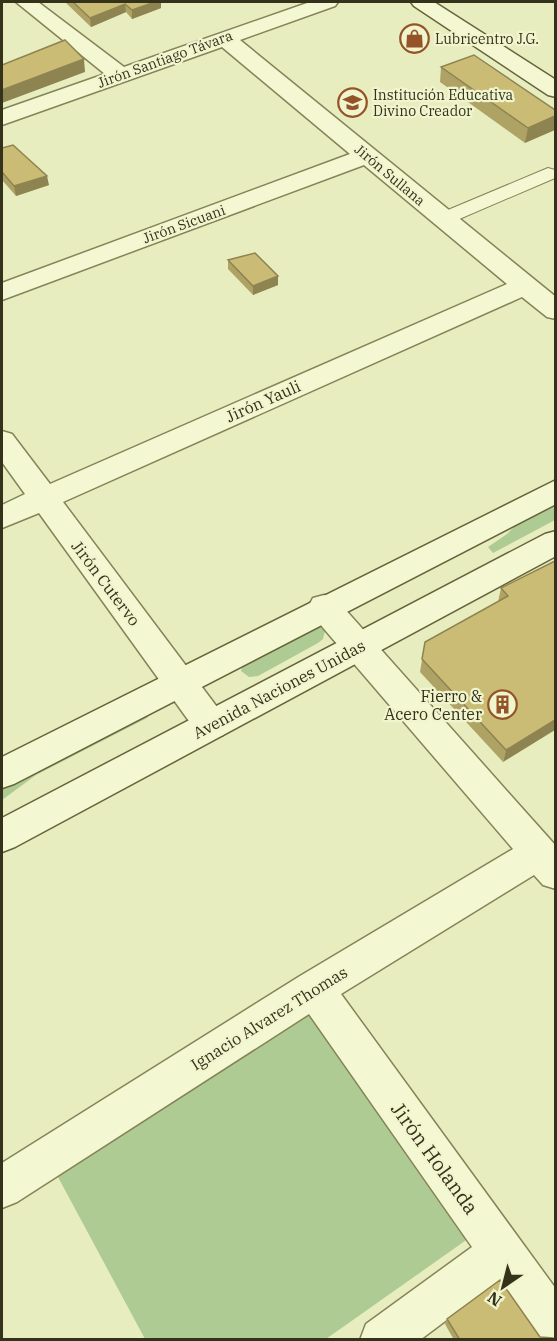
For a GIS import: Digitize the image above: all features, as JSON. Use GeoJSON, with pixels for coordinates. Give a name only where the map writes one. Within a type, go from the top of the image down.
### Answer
{"type":"FeatureCollection","features":[{"type":"Feature","properties":{"kind":"street"},"geometry":{"type":"LineString","coordinates":[[26,2],[120,75]]}},
{"type":"Feature","properties":{"kind":"street","name":"Jirón Santiago Távara"},"geometry":{"type":"LineString","coordinates":[[2,118],[328,2]]}},
{"type":"Feature","properties":{"kind":"street"},"geometry":{"type":"LineString","coordinates":[[421,2],[555,90]]}},
{"type":"Feature","properties":{"kind":"street","name":"Jirón Sullana"},"geometry":{"type":"LineString","coordinates":[[224,38],[555,311]]}},
{"type":"Feature","properties":{"kind":"street","name":"Jirón Sicuani"},"geometry":{"type":"LineString","coordinates":[[2,292],[367,156]]}},
{"type":"Feature","properties":{"kind":"street"},"geometry":{"type":"LineString","coordinates":[[443,219],[548,174]]}},
{"type":"Feature","properties":{"kind":"street","name":"Jirón Yauli"},"geometry":{"type":"LineString","coordinates":[[2,517],[524,286]]}},
{"type":"Feature","properties":{"kind":"street","name":"Jirón Cutervo"},"geometry":{"type":"LineString","coordinates":[[2,441],[212,724]]}},
{"type":"Feature","properties":{"kind":"street"},"geometry":{"type":"LineString","coordinates":[[2,773],[555,491]]}},
{"type":"Feature","properties":{"kind":"street","name":"Avenida Naciones Unidas"},"geometry":{"type":"LineString","coordinates":[[2,836],[555,542]]}},
{"type":"Feature","properties":{"kind":"street"},"geometry":{"type":"LineString","coordinates":[[324,608],[547,863]]}},
{"type":"Feature","properties":{"kind":"street","name":"Ignacio Alvarez Thomas"},"geometry":{"type":"LineString","coordinates":[[2,1187],[314,989],[547,863]]}},
{"type":"Feature","properties":{"kind":"street","name":"Jirón Holanda"},"geometry":{"type":"LineString","coordinates":[[314,989],[555,1327]]}},
{"type":"Feature","properties":{"kind":"street"},"geometry":{"type":"LineString","coordinates":[[382,1340],[502,1252]]}},
{"type":"Feature","properties":{"kind":"green space"},"geometry":{"type":"Polygon","coordinates":[[[555,500],[555,520],[493,553],[488,547],[507,534],[523,517],[555,500]]]}},
{"type":"Feature","properties":{"kind":"green space"},"geometry":{"type":"Polygon","coordinates":[[[317,625],[325,631],[323,639],[318,643],[258,676],[249,677],[241,671],[243,663],[317,625]]]}},
{"type":"Feature","properties":{"kind":"green space"},"geometry":{"type":"Polygon","coordinates":[[[147,712],[149,715],[147,718],[36,775],[2,800],[2,788],[147,712]]]}},
{"type":"Feature","properties":{"kind":"green space"},"geometry":{"type":"Polygon","coordinates":[[[311,1006],[472,1236],[326,1339],[145,1339],[51,1164],[311,1006]]]}},
{"type":"Feature","properties":{"kind":"building"},"geometry":{"type":"Polygon","coordinates":[[[73,2],[155,2],[132,10],[125,4],[90,18],[73,2]]]}},
{"type":"Feature","properties":{"kind":"building"},"geometry":{"type":"Polygon","coordinates":[[[65,40],[84,59],[2,90],[2,65],[65,40]]]}},
{"type":"Feature","properties":{"kind":"building"},"geometry":{"type":"Polygon","coordinates":[[[474,55],[555,110],[555,116],[528,128],[441,67],[474,55]]]}},
{"type":"Feature","properties":{"kind":"building"},"geometry":{"type":"Polygon","coordinates":[[[13,145],[47,176],[14,186],[2,172],[2,148],[13,145]]]}},
{"type":"Feature","properties":{"kind":"building"},"geometry":{"type":"Polygon","coordinates":[[[255,253],[278,276],[253,286],[228,260],[255,253]]]}},
{"type":"Feature","properties":{"kind":"building","name":"Fierro & Acero Center"},"geometry":{"type":"Polygon","coordinates":[[[555,561],[555,720],[506,750],[422,659],[425,642],[508,596],[501,588],[555,561]]]}},
{"type":"Feature","properties":{"kind":"building"},"geometry":{"type":"Polygon","coordinates":[[[500,1280],[540,1337],[554,1340],[460,1340],[447,1319],[500,1280]]]}},
{"type":"Feature","properties":{"kind":"place","name":"Lubricentro J.G."},"geometry":{"type":"Point","coordinates":[414,39]}},
{"type":"Feature","properties":{"kind":"place","name":"Institución Educativa Divino Creador"},"geometry":{"type":"Point","coordinates":[352,103]}},
{"type":"Feature","properties":{"kind":"place","name":"Fierro & Acero Center"},"geometry":{"type":"Point","coordinates":[503,705]}}]}
